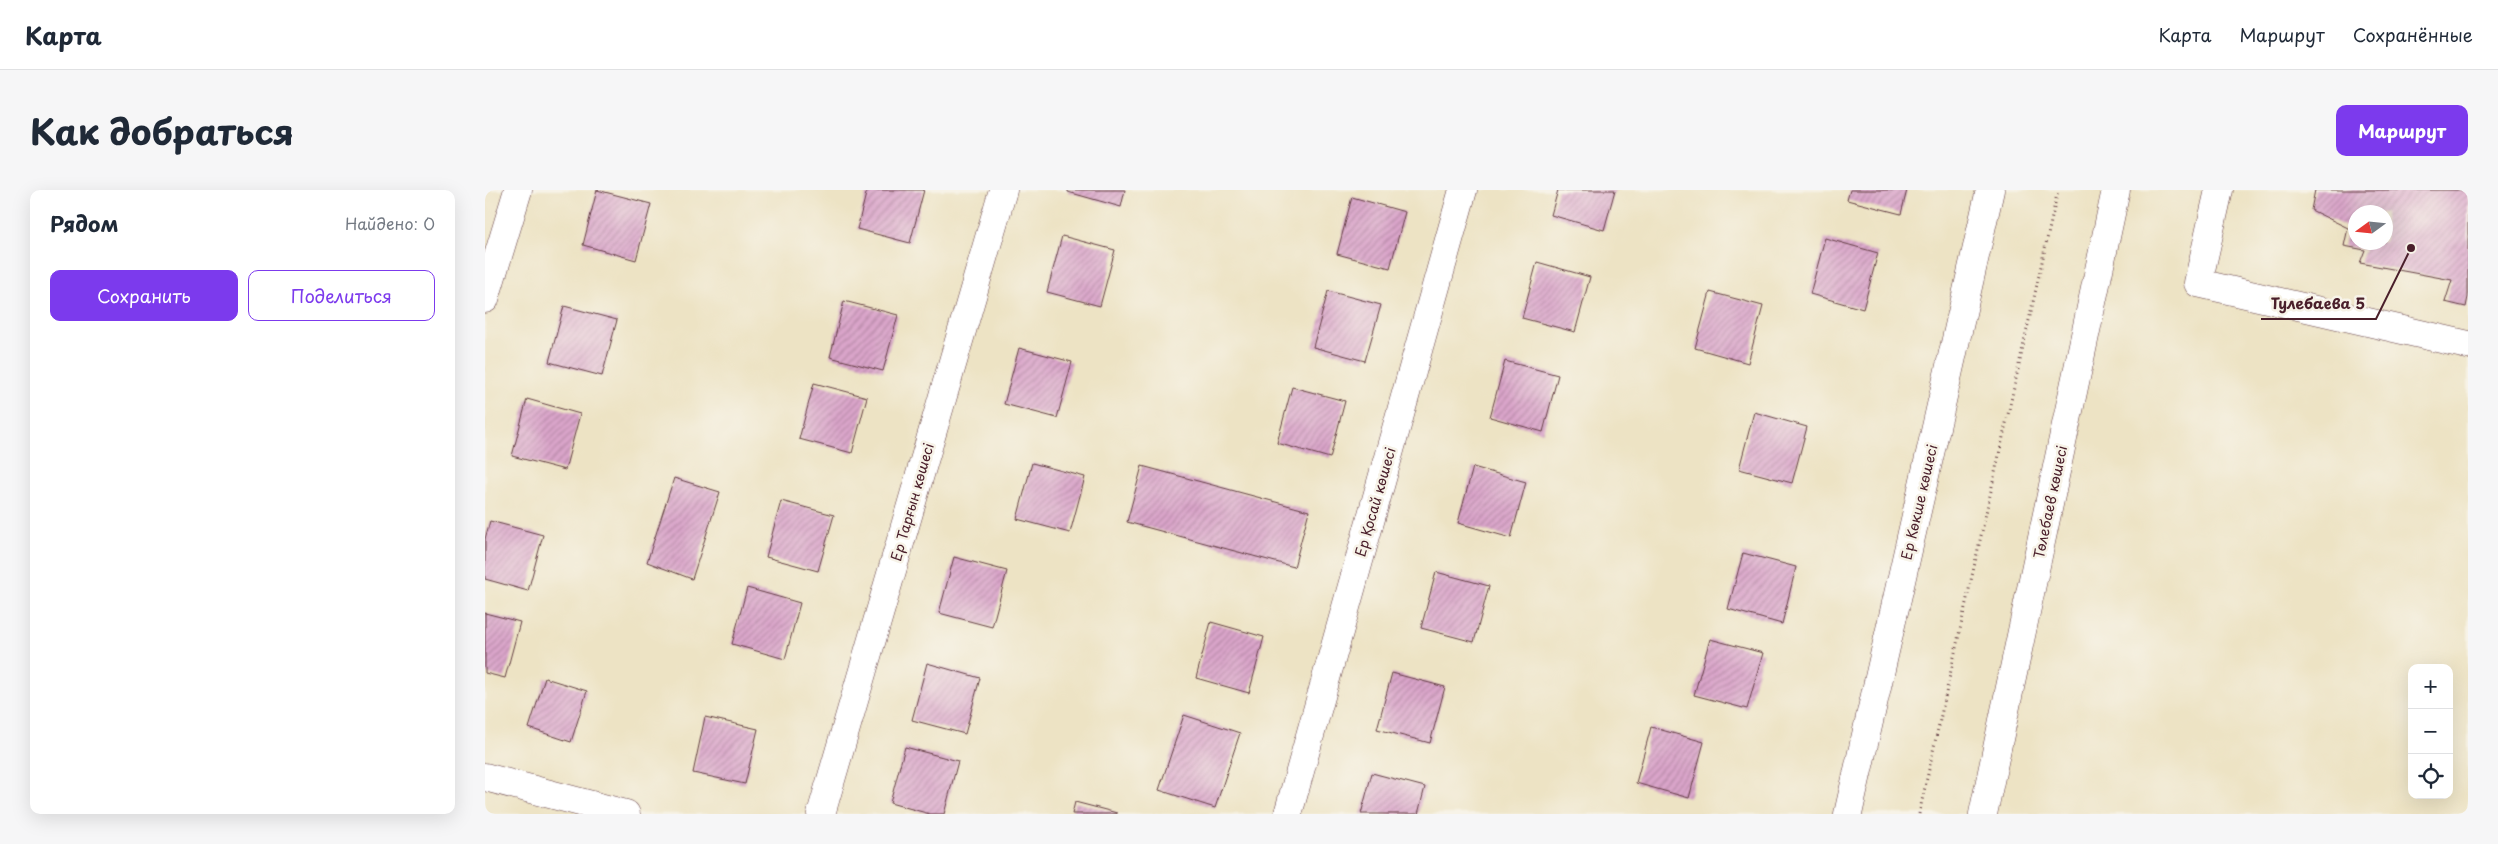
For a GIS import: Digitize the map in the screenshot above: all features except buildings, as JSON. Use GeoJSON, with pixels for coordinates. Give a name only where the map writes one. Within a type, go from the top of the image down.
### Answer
{"type":"FeatureCollection","features":[{"type":"Feature","properties":{"kind":"street"},"geometry":{"type":"LineString","coordinates":[[485,299],[518,190]]}},
{"type":"Feature","properties":{"kind":"street","name":"Ер Тарғын көшесі"},"geometry":{"type":"LineString","coordinates":[[821,814],[1003,190]]}},
{"type":"Feature","properties":{"kind":"street","name":"Ер Қосай көшесі"},"geometry":{"type":"LineString","coordinates":[[1287,814],[1463,190]]}},
{"type":"Feature","properties":{"kind":"street","name":"Ер Көкше көшесі"},"geometry":{"type":"LineString","coordinates":[[1848,814],[1990,190]]}},
{"type":"Feature","properties":{"kind":"street","name":"Төлебаев көшесі"},"geometry":{"type":"LineString","coordinates":[[1983,814],[2116,190]]}},
{"type":"Feature","properties":{"kind":"street"},"geometry":{"type":"LineString","coordinates":[[2219,190],[2198,283],[2468,345]]}},
{"type":"Feature","properties":{"kind":"street"},"geometry":{"type":"LineString","coordinates":[[485,777],[626,814]]}},
{"type":"Feature","properties":{"kind":"path"},"geometry":{"type":"LineString","coordinates":[[1919,814],[2057,190]]}},
{"type":"Feature","properties":{"kind":"place","name":"Тулебаева 5"},"geometry":{"type":"Point","coordinates":[2411,248]}}]}
